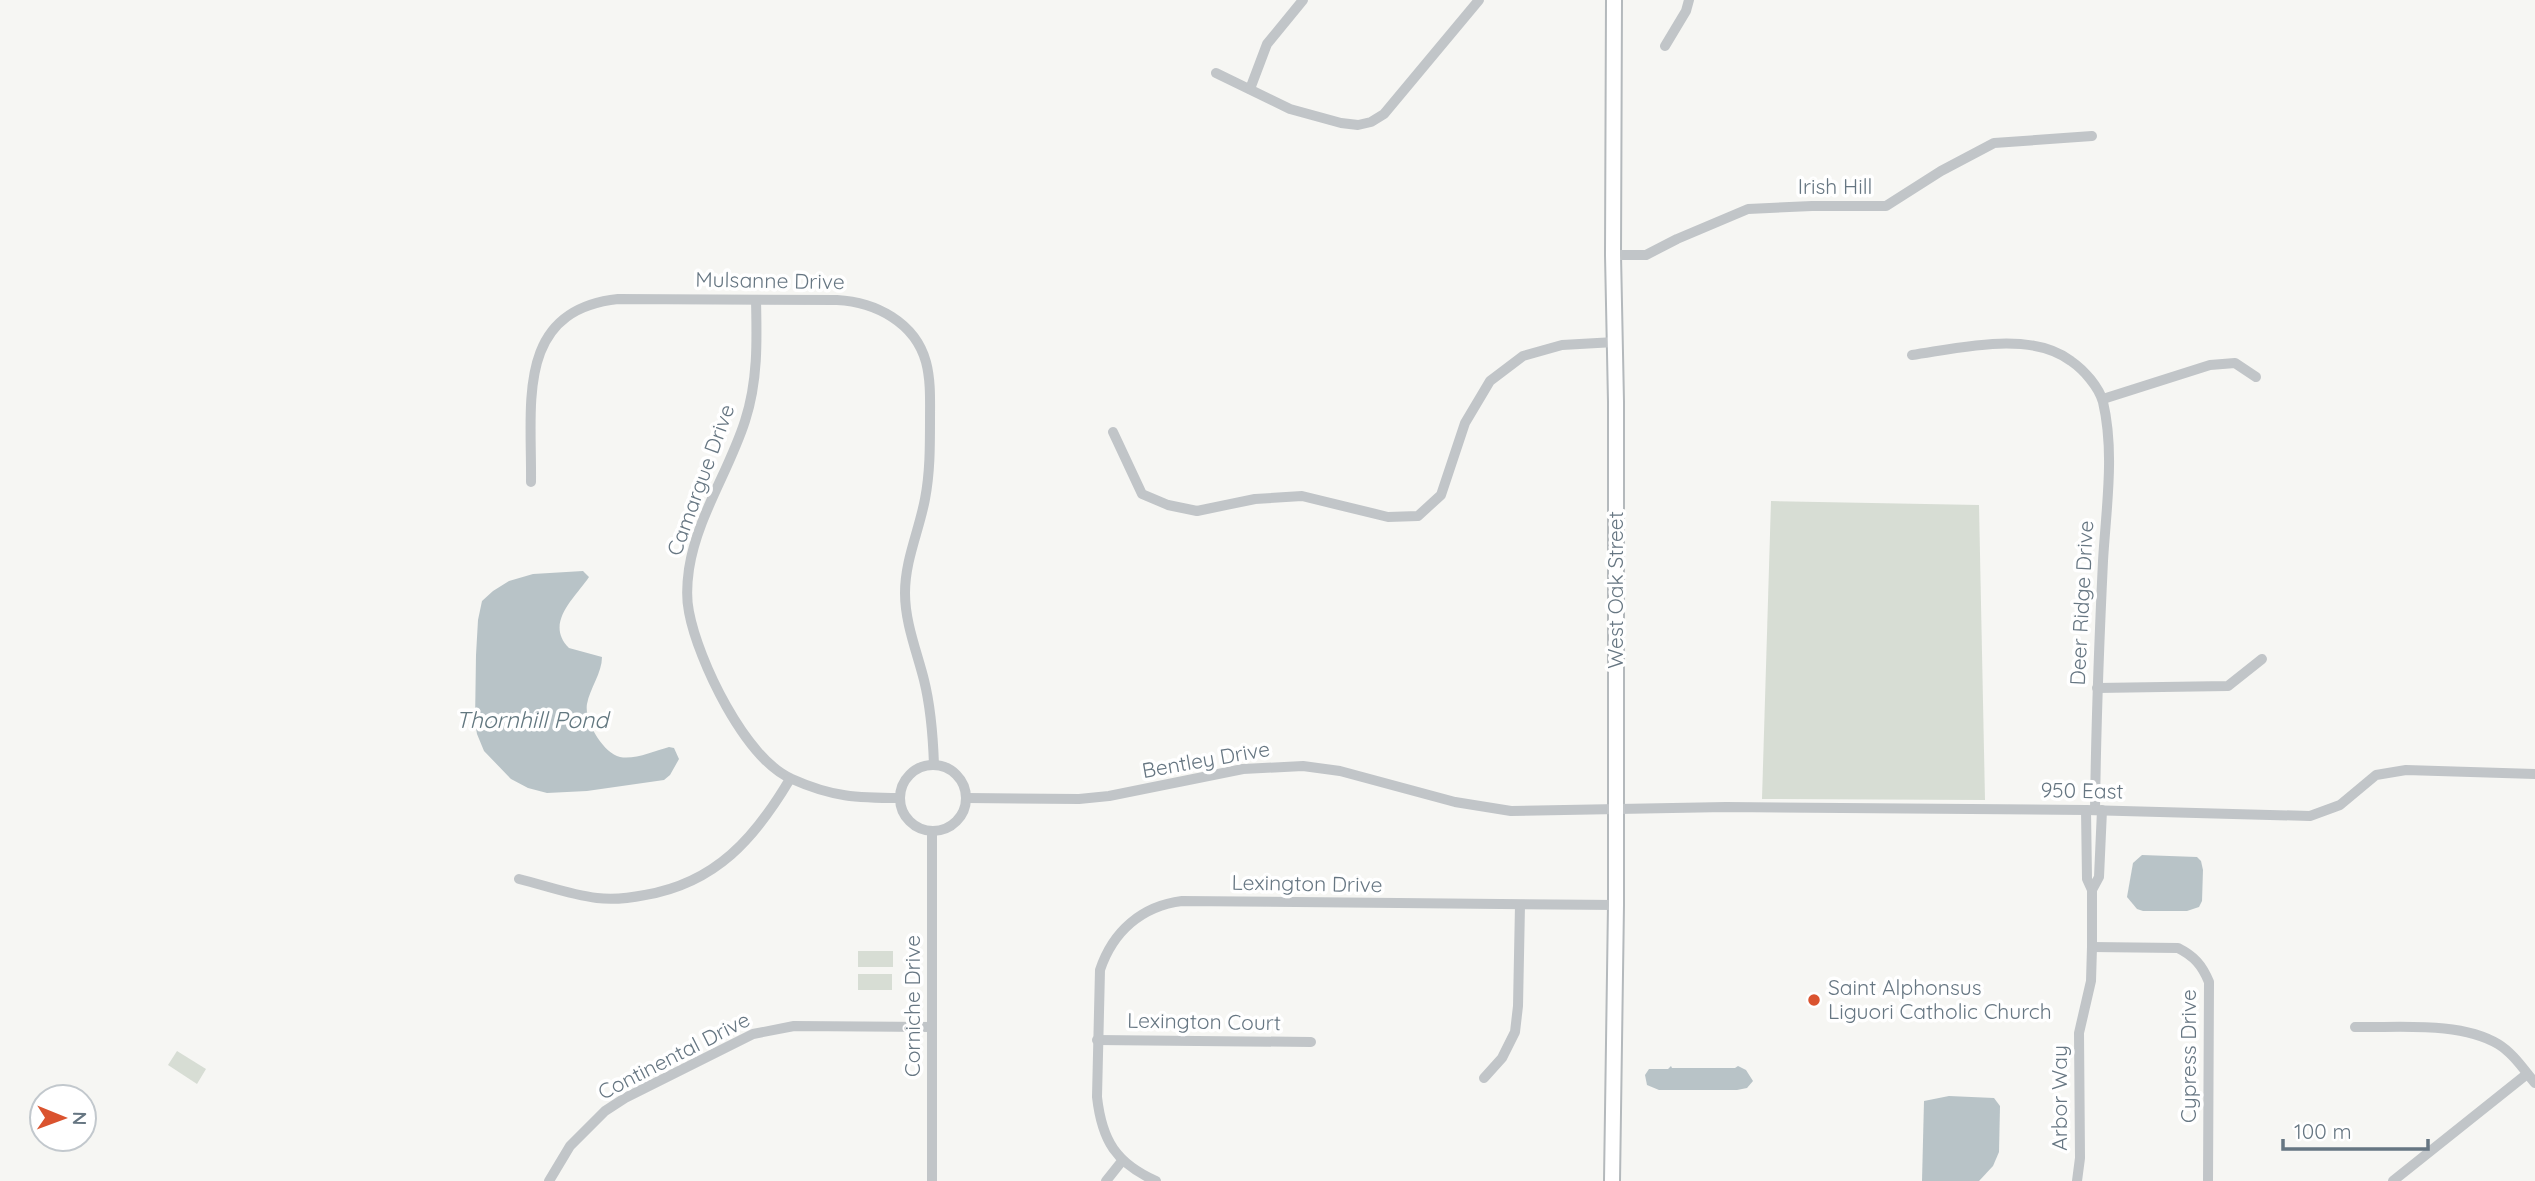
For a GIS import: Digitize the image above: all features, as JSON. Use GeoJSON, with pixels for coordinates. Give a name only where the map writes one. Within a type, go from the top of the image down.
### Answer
{"type":"FeatureCollection","features":[{"type":"Feature","properties":{"kind":"main road","name":"West Oak Street"},"geometry":{"type":"LineString","coordinates":[[1612,1181],[1616,905],[1614,0]]}},
{"type":"Feature","properties":{"kind":"street"},"geometry":{"type":"LineString","coordinates":[[1250,89],[1268,44],[1303,0]]}},
{"type":"Feature","properties":{"kind":"street"},"geometry":{"type":"LineString","coordinates":[[1216,73],[1290,109],[1341,123],[1358,125],[1371,122],[1384,114],[1479,0]]}},
{"type":"Feature","properties":{"kind":"street"},"geometry":{"type":"LineString","coordinates":[[1665,46],[1686,11],[1689,0]]}},
{"type":"Feature","properties":{"kind":"street","name":"Irish Hill"},"geometry":{"type":"LineString","coordinates":[[1613,255],[1646,255],[1748,209],[1886,206],[1941,171],[1994,143],[2092,136]]}},
{"type":"Feature","properties":{"kind":"street","name":"Mulsanne Drive"},"geometry":{"type":"LineString","coordinates":[[531,481],[532,378],[536,359],[551,330],[576,310],[604,300],[837,300],[870,305],[896,319],[921,348],[930,390],[930,459],[925,503],[908,565],[906,606],[930,712],[934,765]]}},
{"type":"Feature","properties":{"kind":"street","name":"Camargue Drive"},"geometry":{"type":"LineString","coordinates":[[757,300],[756,367],[749,406],[739,437],[699,531],[691,559],[687,589],[688,610],[696,639],[736,724],[755,750],[790,779],[836,795],[900,798]]}},
{"type":"Feature","properties":{"kind":"street"},"geometry":{"type":"LineString","coordinates":[[1113,432],[1142,494],[1168,505],[1197,511],[1255,499],[1302,496],[1388,517],[1418,516],[1441,495],[1465,423],[1490,381],[1523,356],[1562,345],[1615,342]]}},
{"type":"Feature","properties":{"kind":"street"},"geometry":{"type":"LineString","coordinates":[[1912,355],[2017,342],[2042,346],[2070,360],[2087,375],[2103,399],[2210,365],[2235,363],[2256,377]]}},
{"type":"Feature","properties":{"kind":"street","name":"Deer Ridge Drive"},"geometry":{"type":"LineString","coordinates":[[2094,810],[2109,443],[2103,399]]}},
{"type":"Feature","properties":{"kind":"street"},"geometry":{"type":"LineString","coordinates":[[2097,688],[2228,686],[2262,659]]}},
{"type":"Feature","properties":{"kind":"street"},"geometry":{"type":"LineString","coordinates":[[934,765],[944,766],[957,775],[963,782],[967,798],[958,820],[942,830],[932,832],[918,828],[910,822],[904,815],[900,798],[902,786],[912,772],[934,765]]}},
{"type":"Feature","properties":{"kind":"street","name":"Bentley Drive"},"geometry":{"type":"LineString","coordinates":[[967,798],[1079,799],[1109,796],[1243,769],[1303,766],[1340,771],[1455,802],[1511,811],[1615,808]]}},
{"type":"Feature","properties":{"kind":"street","name":"950 East"},"geometry":{"type":"LineString","coordinates":[[1615,808],[2094,810],[2311,816],[2340,805],[2376,775],[2406,770],[2535,774]]}},
{"type":"Feature","properties":{"kind":"street"},"geometry":{"type":"LineString","coordinates":[[519,879],[597,898],[630,898],[682,886],[705,874],[744,843],[771,810],[790,779]]}},
{"type":"Feature","properties":{"kind":"street","name":"Arbor Way"},"geometry":{"type":"LineString","coordinates":[[2077,1181],[2080,1158],[2079,1033],[2091,981],[2092,890],[2099,877],[2094,810]]}},
{"type":"Feature","properties":{"kind":"street","name":"Corniche Drive"},"geometry":{"type":"LineString","coordinates":[[932,832],[932,1181]]}},
{"type":"Feature","properties":{"kind":"street","name":"Lexington Drive"},"geometry":{"type":"LineString","coordinates":[[1122,1161],[1105,1134],[1099,1116],[1098,986],[1105,955],[1115,938],[1129,923],[1146,911],[1163,904],[1201,901],[1616,905]]}},
{"type":"Feature","properties":{"kind":"street"},"geometry":{"type":"LineString","coordinates":[[1484,1078],[1502,1058],[1515,1032],[1520,905]]}},
{"type":"Feature","properties":{"kind":"street","name":"Cypress Drive"},"geometry":{"type":"LineString","coordinates":[[2092,947],[2178,948],[2190,953],[2202,965],[2209,982],[2208,1181]]}},
{"type":"Feature","properties":{"kind":"street","name":"Continental Drive"},"geometry":{"type":"LineString","coordinates":[[549,1181],[570,1146],[605,1111],[625,1098],[753,1034],[794,1026],[932,1027]]}},
{"type":"Feature","properties":{"kind":"street"},"geometry":{"type":"LineString","coordinates":[[2355,1027],[2450,1029],[2468,1032],[2499,1044],[2535,1083]]}},
{"type":"Feature","properties":{"kind":"street","name":"Lexington Court"},"geometry":{"type":"LineString","coordinates":[[1097,1040],[1311,1042]]}},
{"type":"Feature","properties":{"kind":"street"},"geometry":{"type":"LineString","coordinates":[[2393,1181],[2527,1074]]}},
{"type":"Feature","properties":{"kind":"street"},"geometry":{"type":"LineString","coordinates":[[1106,1181],[1122,1161],[1156,1181]]}},
{"type":"Feature","properties":{"kind":"shaded area"},"geometry":{"type":"Polygon","coordinates":[[[1771,501],[1979,505],[1985,800],[1762,799],[1771,501]]]}},
{"type":"Feature","properties":{"kind":"shaded area"},"geometry":{"type":"Polygon","coordinates":[[[858,951],[893,951],[893,967],[858,967],[858,951]]]}},
{"type":"Feature","properties":{"kind":"shaded area"},"geometry":{"type":"Polygon","coordinates":[[[858,974],[892,974],[892,990],[858,990],[858,974]]]}},
{"type":"Feature","properties":{"kind":"shaded area"},"geometry":{"type":"Polygon","coordinates":[[[177,1051],[206,1069],[197,1084],[168,1065],[177,1051]]]}},
{"type":"Feature","properties":{"kind":"water","name":"Thornhill Pond"},"geometry":{"type":"Polygon","coordinates":[[[583,571],[589,577],[564,611],[560,629],[562,639],[569,648],[602,657],[587,704],[588,719],[596,735],[607,749],[620,757],[638,756],[669,747],[674,748],[679,759],[664,780],[587,791],[547,793],[528,788],[511,779],[484,751],[477,734],[475,722],[478,620],[482,601],[509,581],[533,574],[583,571]]]}},
{"type":"Feature","properties":{"kind":"water"},"geometry":{"type":"Polygon","coordinates":[[[2142,855],[2197,857],[2203,870],[2202,901],[2199,907],[2187,911],[2137,909],[2127,897],[2133,863],[2142,855]]]}},
{"type":"Feature","properties":{"kind":"water"},"geometry":{"type":"Polygon","coordinates":[[[1671,1066],[1738,1066],[1746,1070],[1753,1081],[1747,1088],[1737,1090],[1659,1090],[1647,1085],[1645,1075],[1649,1069],[1668,1069],[1671,1066]]]}},
{"type":"Feature","properties":{"kind":"water"},"geometry":{"type":"Polygon","coordinates":[[[1949,1096],[1994,1098],[2000,1106],[1999,1152],[1993,1166],[1979,1181],[1922,1181],[1924,1101],[1949,1096]]]}},
{"type":"Feature","properties":{"kind":"place","name":"Saint Alphonsus Liguori Catholic Church"},"geometry":{"type":"Point","coordinates":[1814,1000]}}]}
